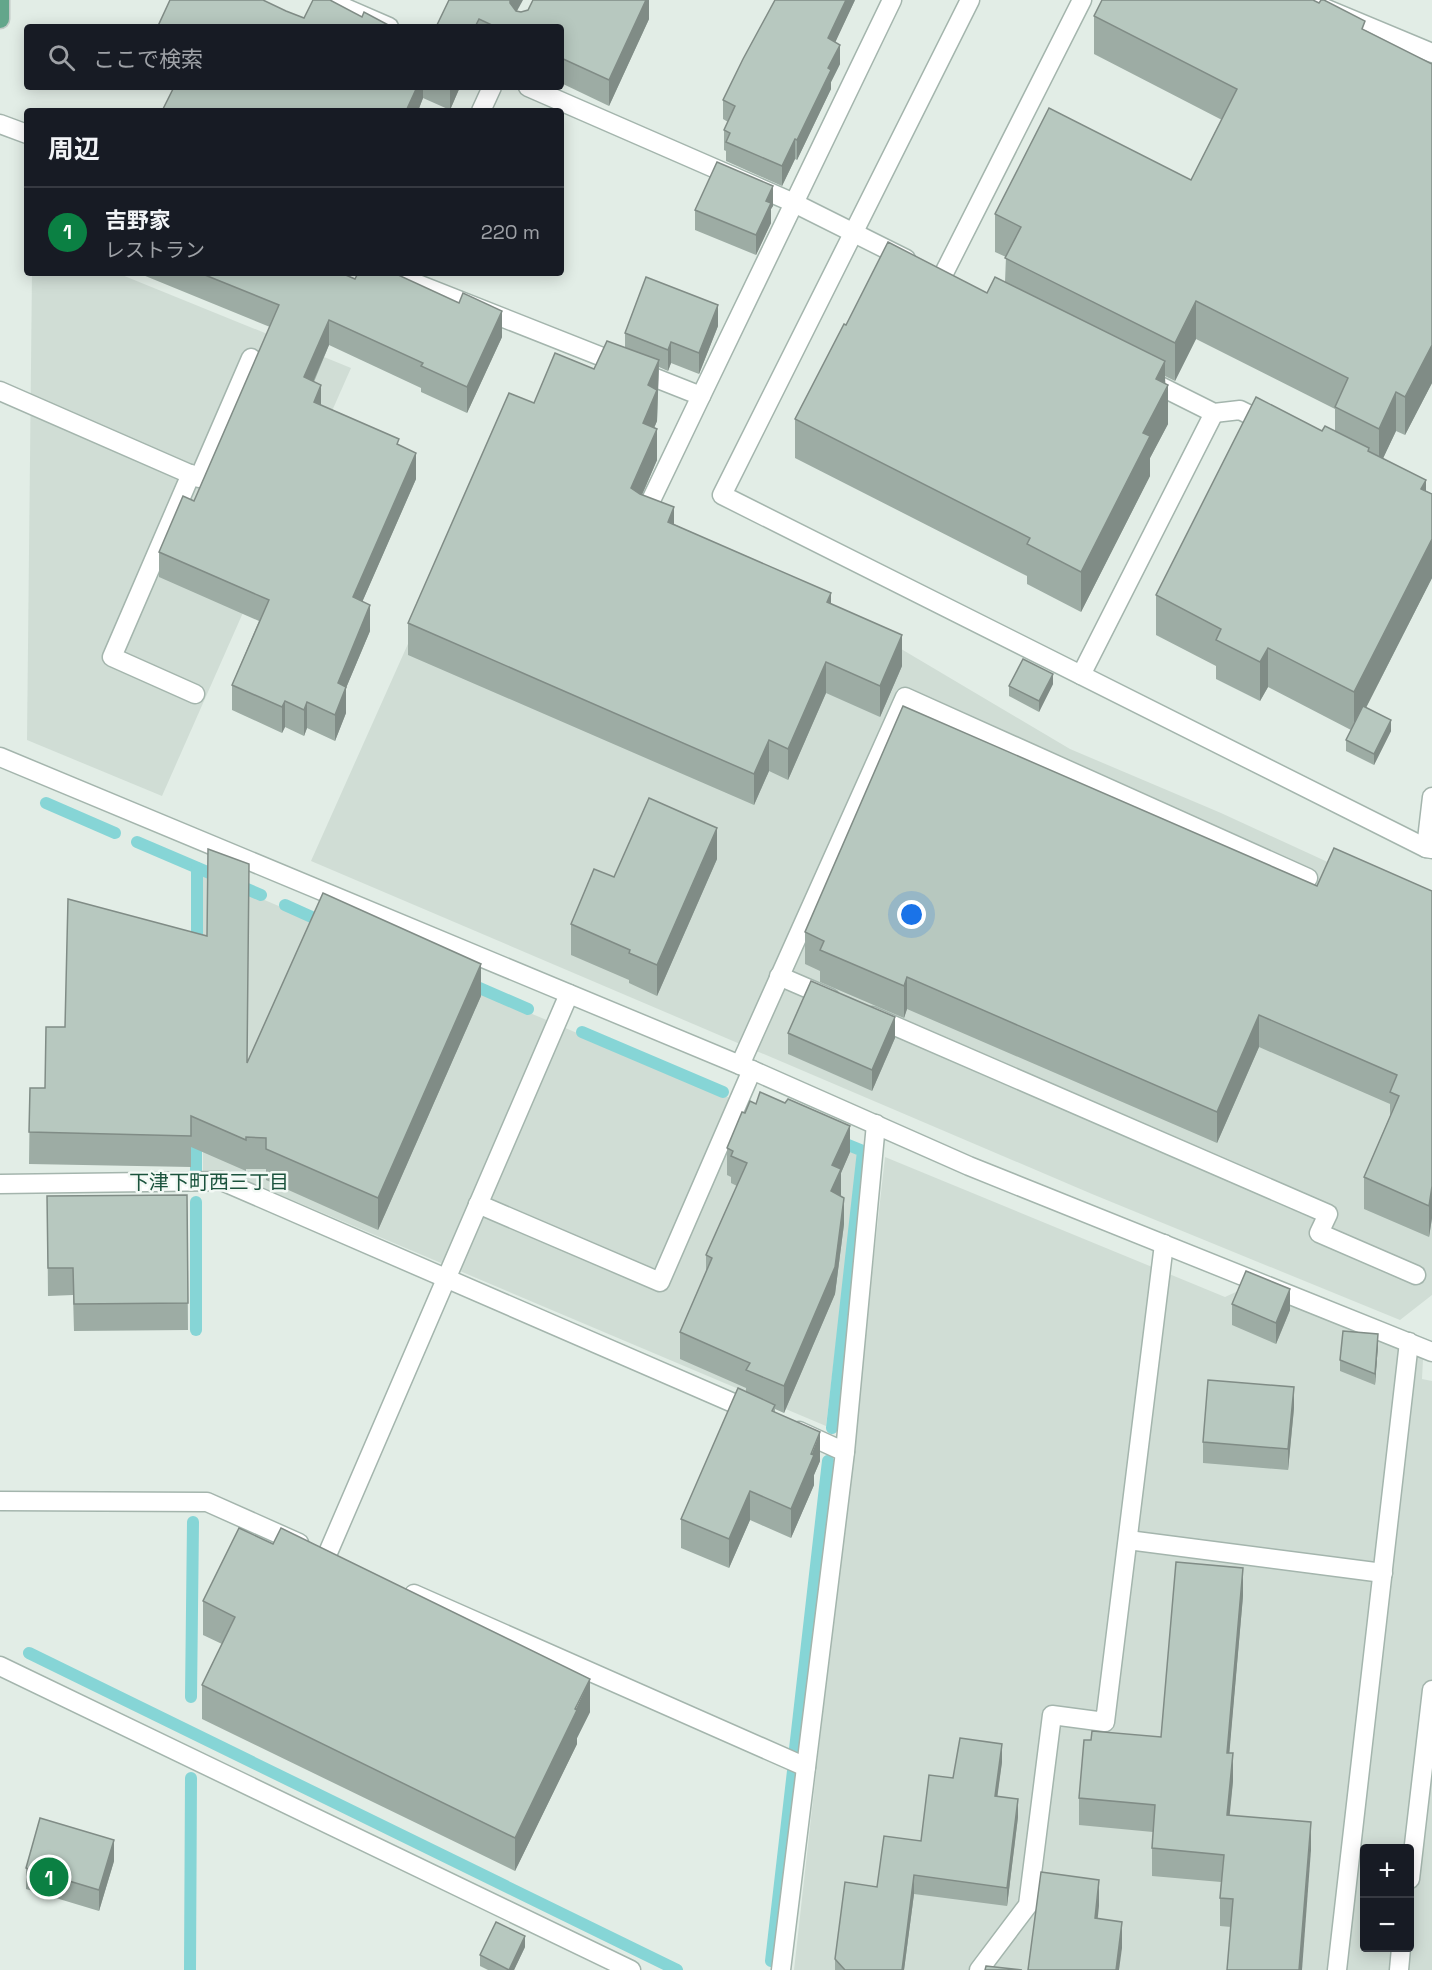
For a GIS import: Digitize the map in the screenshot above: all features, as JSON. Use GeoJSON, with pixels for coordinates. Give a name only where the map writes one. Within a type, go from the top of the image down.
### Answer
{"type":"FeatureCollection","features":[{"type":"Feature","properties":{"kind":"main road"},"geometry":{"type":"LineString","coordinates":[[0,0],[0,19]]}},
{"type":"Feature","properties":{"kind":"street"},"geometry":{"type":"LineString","coordinates":[[327,0],[382,24]]}},
{"type":"Feature","properties":{"kind":"street"},"geometry":{"type":"LineString","coordinates":[[644,515],[892,0]]}},
{"type":"Feature","properties":{"kind":"street"},"geometry":{"type":"LineString","coordinates":[[970,0],[722,495],[1429,848],[1432,797]]}},
{"type":"Feature","properties":{"kind":"street"},"geometry":{"type":"LineString","coordinates":[[535,90],[794,203],[948,280],[1082,0]]}},
{"type":"Feature","properties":{"kind":"street"},"geometry":{"type":"LineString","coordinates":[[1305,0],[1432,53]]}},
{"type":"Feature","properties":{"kind":"street"},"geometry":{"type":"LineString","coordinates":[[482,108],[491,90]]}},
{"type":"Feature","properties":{"kind":"street"},"geometry":{"type":"LineString","coordinates":[[0,124],[24,133]]}},
{"type":"Feature","properties":{"kind":"street"},"geometry":{"type":"LineString","coordinates":[[404,276],[701,396]]}},
{"type":"Feature","properties":{"kind":"street"},"geometry":{"type":"LineString","coordinates":[[0,391],[199,478],[251,358]]}},
{"type":"Feature","properties":{"kind":"street"},"geometry":{"type":"LineString","coordinates":[[1131,371],[1215,413],[1240,410],[1283,431]]}},
{"type":"Feature","properties":{"kind":"street"},"geometry":{"type":"LineString","coordinates":[[1081,675],[1215,413]]}},
{"type":"Feature","properties":{"kind":"street"},"geometry":{"type":"LineString","coordinates":[[191,474],[112,657],[195,694]]}},
{"type":"Feature","properties":{"kind":"street"},"geometry":{"type":"LineString","coordinates":[[478,1204],[660,1282],[746,1068],[780,976],[905,697],[1308,878]]}},
{"type":"Feature","properties":{"kind":"street"},"geometry":{"type":"LineString","coordinates":[[0,757],[746,1068],[969,1166],[1432,1352]]}},
{"type":"Feature","properties":{"kind":"street"},"geometry":{"type":"LineString","coordinates":[[780,976],[1328,1214],[1319,1233],[1416,1275]]}},
{"type":"Feature","properties":{"kind":"street"},"geometry":{"type":"LineString","coordinates":[[0,1501],[207,1502],[332,1558],[446,1278],[569,994]]}},
{"type":"Feature","properties":{"kind":"street"},"geometry":{"type":"LineString","coordinates":[[781,1970],[845,1452],[876,1124]]}},
{"type":"Feature","properties":{"kind":"street"},"geometry":{"type":"LineString","coordinates":[[0,1184],[222,1181],[845,1452]]}},
{"type":"Feature","properties":{"kind":"street"},"geometry":{"type":"LineString","coordinates":[[979,1970],[1028,1905],[1052,1715],[1105,1722],[1164,1244]]}},
{"type":"Feature","properties":{"kind":"street"},"geometry":{"type":"LineString","coordinates":[[1337,1970],[1409,1342]]}},
{"type":"Feature","properties":{"kind":"street"},"geometry":{"type":"LineString","coordinates":[[1128,1540],[1383,1573]]}},
{"type":"Feature","properties":{"kind":"street"},"geometry":{"type":"LineString","coordinates":[[402,1588],[806,1767]]}},
{"type":"Feature","properties":{"kind":"street"},"geometry":{"type":"LineString","coordinates":[[0,1666],[631,1970]]}},
{"type":"Feature","properties":{"kind":"street"},"geometry":{"type":"LineString","coordinates":[[1414,1852],[1428,1760],[1432,1690]]}},
{"type":"Feature","properties":{"kind":"street"},"geometry":{"type":"LineString","coordinates":[[1399,1970],[1401,1952]]}},
{"type":"Feature","properties":{"kind":"shaded area"},"geometry":{"type":"Polygon","coordinates":[[[32,276],[124,276],[351,368],[162,796],[27,740],[32,276]]]}},
{"type":"Feature","properties":{"kind":"shaded area"},"geometry":{"type":"Polygon","coordinates":[[[495,449],[805,592],[1070,749],[1221,813],[1432,910],[1432,1295],[1400,1320],[1092,1194],[311,861],[495,449]]]}},
{"type":"Feature","properties":{"kind":"shaded area"},"geometry":{"type":"Polygon","coordinates":[[[201,873],[859,1153],[826,1426],[226,1172],[203,1171],[201,873]]]}},
{"type":"Feature","properties":{"kind":"shaded area"},"geometry":{"type":"Polygon","coordinates":[[[885,1157],[1225,1297],[1249,1286],[1423,1359],[1422,1379],[1432,1381],[1432,1970],[794,1970],[885,1157]]]}},
{"type":"Feature","properties":{"kind":"building"},"geometry":{"type":"Polygon","coordinates":[[[170,0],[263,0],[304,18],[313,0],[330,0],[362,17],[364,12],[386,24],[159,24],[170,0]]]}},
{"type":"Feature","properties":{"kind":"building"},"geometry":{"type":"Polygon","coordinates":[[[449,0],[510,0],[516,11],[521,12],[528,10],[533,0],[646,0],[609,80],[564,59],[564,24],[490,24],[479,19],[476,24],[437,24],[449,0]]]}},
{"type":"Feature","properties":{"kind":"building"},"geometry":{"type":"Polygon","coordinates":[[[775,0],[846,0],[828,38],[840,45],[828,68],[831,70],[782,166],[726,142],[730,133],[724,130],[735,106],[723,100],[775,0]]]}},
{"type":"Feature","properties":{"kind":"building"},"geometry":{"type":"Polygon","coordinates":[[[1102,0],[1313,0],[1319,3],[1324,0],[1365,21],[1362,29],[1432,64],[1432,345],[1405,397],[1396,392],[1379,429],[1335,407],[1348,378],[1196,301],[1175,343],[1005,258],[1021,227],[995,214],[1049,108],[1191,180],[1237,89],[1094,16],[1102,0]]]}},
{"type":"Feature","properties":{"kind":"building"},"geometry":{"type":"Polygon","coordinates":[[[172,90],[416,90],[407,108],[164,108],[172,90]]]}},
{"type":"Feature","properties":{"kind":"building"},"geometry":{"type":"Polygon","coordinates":[[[717,162],[773,186],[766,201],[771,203],[756,235],[695,210],[717,162]]]}},
{"type":"Feature","properties":{"kind":"building"},"geometry":{"type":"Polygon","coordinates":[[[888,242],[987,293],[995,277],[1165,361],[1156,379],[1168,385],[1143,433],[1150,436],[1081,572],[1027,544],[1030,538],[795,419],[888,242]]]}},
{"type":"Feature","properties":{"kind":"building"},"geometry":{"type":"Polygon","coordinates":[[[207,276],[348,276],[355,279],[356,276],[400,276],[459,303],[463,293],[502,311],[467,387],[421,366],[423,363],[329,320],[304,377],[321,385],[314,402],[399,439],[397,444],[416,453],[353,597],[370,605],[338,683],[346,687],[335,715],[307,702],[304,710],[285,701],[282,707],[232,685],[269,600],[159,552],[183,496],[194,501],[279,305],[207,276]]]}},
{"type":"Feature","properties":{"kind":"building"},"geometry":{"type":"Polygon","coordinates":[[[646,277],[718,305],[699,353],[671,342],[668,350],[625,333],[646,277]]]}},
{"type":"Feature","properties":{"kind":"building"},"geometry":{"type":"Polygon","coordinates":[[[607,341],[659,360],[648,385],[657,390],[643,423],[657,429],[631,488],[640,494],[674,507],[668,522],[831,593],[827,602],[902,635],[880,686],[826,662],[788,749],[769,740],[754,774],[408,623],[509,393],[534,403],[555,353],[594,369],[607,341]]]}},
{"type":"Feature","properties":{"kind":"building"},"geometry":{"type":"Polygon","coordinates":[[[1256,397],[1322,431],[1325,426],[1369,448],[1368,451],[1426,480],[1421,489],[1432,494],[1432,539],[1354,692],[1268,648],[1260,662],[1216,640],[1221,629],[1156,595],[1256,397]]]}},
{"type":"Feature","properties":{"kind":"building"},"geometry":{"type":"Polygon","coordinates":[[[1023,659],[1053,674],[1039,701],[1009,686],[1023,659]]]}},
{"type":"Feature","properties":{"kind":"building"},"geometry":{"type":"Polygon","coordinates":[[[903,706],[1317,886],[1334,848],[1432,891],[1432,1186],[1429,1206],[1364,1177],[1399,1096],[1390,1092],[1397,1075],[1259,1015],[1217,1112],[907,977],[904,986],[820,950],[824,941],[805,932],[903,706]]]}},
{"type":"Feature","properties":{"kind":"building"},"geometry":{"type":"Polygon","coordinates":[[[1363,706],[1391,720],[1374,754],[1346,740],[1363,706]]]}},
{"type":"Feature","properties":{"kind":"building"},"geometry":{"type":"Polygon","coordinates":[[[649,798],[717,828],[657,965],[629,953],[630,950],[571,924],[594,869],[614,877],[649,798]]]}},
{"type":"Feature","properties":{"kind":"building"},"geometry":{"type":"Polygon","coordinates":[[[208,849],[249,864],[247,1063],[323,893],[481,964],[378,1198],[266,1149],[266,1138],[246,1137],[246,1140],[191,1116],[191,1136],[29,1132],[30,1088],[45,1088],[46,1027],[65,1027],[68,899],[207,936],[208,849]]]}},
{"type":"Feature","properties":{"kind":"building"},"geometry":{"type":"Polygon","coordinates":[[[811,981],[895,1017],[872,1070],[788,1033],[811,981]]]}},
{"type":"Feature","properties":{"kind":"building"},"geometry":{"type":"Polygon","coordinates":[[[760,1092],[785,1103],[788,1099],[850,1126],[832,1165],[841,1169],[831,1191],[844,1198],[835,1267],[784,1386],[746,1370],[750,1363],[680,1332],[712,1258],[706,1255],[747,1163],[731,1156],[733,1151],[727,1148],[742,1112],[745,1113],[750,1101],[756,1104],[760,1092]]]}},
{"type":"Feature","properties":{"kind":"building"},"geometry":{"type":"Polygon","coordinates":[[[187,1195],[188,1303],[74,1304],[73,1268],[48,1268],[47,1196],[187,1195]]]}},
{"type":"Feature","properties":{"kind":"building"},"geometry":{"type":"Polygon","coordinates":[[[1246,1271],[1290,1289],[1276,1323],[1232,1304],[1246,1271]]]}},
{"type":"Feature","properties":{"kind":"building"},"geometry":{"type":"Polygon","coordinates":[[[1343,1331],[1378,1334],[1375,1374],[1340,1360],[1343,1331]]]}},
{"type":"Feature","properties":{"kind":"building"},"geometry":{"type":"Polygon","coordinates":[[[1208,1380],[1294,1387],[1288,1449],[1203,1442],[1208,1380]]]}},
{"type":"Feature","properties":{"kind":"building"},"geometry":{"type":"Polygon","coordinates":[[[738,1388],[775,1405],[772,1411],[820,1432],[811,1454],[814,1455],[791,1509],[750,1491],[729,1539],[681,1519],[738,1388]]]}},
{"type":"Feature","properties":{"kind":"building"},"geometry":{"type":"Polygon","coordinates":[[[239,1528],[273,1544],[281,1528],[590,1679],[515,1838],[202,1685],[235,1617],[203,1601],[239,1528]]]}},
{"type":"Feature","properties":{"kind":"building"},"geometry":{"type":"Polygon","coordinates":[[[1176,1562],[1243,1568],[1227,1753],[1233,1753],[1227,1815],[1311,1822],[1299,1970],[1227,1970],[1233,1899],[1220,1898],[1224,1855],[1152,1848],[1155,1805],[1079,1798],[1084,1740],[1091,1740],[1092,1731],[1161,1737],[1176,1562]]]}},
{"type":"Feature","properties":{"kind":"building"},"geometry":{"type":"Polygon","coordinates":[[[960,1738],[1002,1744],[995,1796],[1018,1799],[1007,1888],[914,1875],[902,1970],[845,1970],[835,1959],[845,1882],[877,1887],[884,1836],[921,1841],[929,1775],[953,1778],[960,1738]]]}},
{"type":"Feature","properties":{"kind":"building"},"geometry":{"type":"Polygon","coordinates":[[[40,1818],[114,1840],[99,1890],[26,1868],[40,1818]]]}},
{"type":"Feature","properties":{"kind":"building"},"geometry":{"type":"Polygon","coordinates":[[[1041,1872],[1099,1880],[1095,1918],[1122,1922],[1116,1970],[1028,1970],[1041,1872]]]}},
{"type":"Feature","properties":{"kind":"building"},"geometry":{"type":"Polygon","coordinates":[[[496,1922],[525,1936],[509,1970],[480,1955],[496,1922]]]}},
{"type":"Feature","properties":{"kind":"building"},"geometry":{"type":"Polygon","coordinates":[[[986,1966],[1022,1970],[985,1970],[986,1966]]]}},
{"type":"Feature","properties":{"kind":"waterway"},"geometry":{"type":"LineString","coordinates":[[46,803],[115,833]]}},
{"type":"Feature","properties":{"kind":"waterway"},"geometry":{"type":"LineString","coordinates":[[137,842],[261,895]]}},
{"type":"Feature","properties":{"kind":"waterway"},"geometry":{"type":"LineString","coordinates":[[197,868],[197,948]]}},
{"type":"Feature","properties":{"kind":"waterway"},"geometry":{"type":"LineString","coordinates":[[285,905],[325,923]]}},
{"type":"Feature","properties":{"kind":"waterway"},"geometry":{"type":"LineString","coordinates":[[468,983],[528,1009]]}},
{"type":"Feature","properties":{"kind":"waterway"},"geometry":{"type":"LineString","coordinates":[[582,1032],[723,1092]]}},
{"type":"Feature","properties":{"kind":"waterway"},"geometry":{"type":"LineString","coordinates":[[196,1133],[196,1171]]}},
{"type":"Feature","properties":{"kind":"waterway"},"geometry":{"type":"LineString","coordinates":[[832,1428],[863,1151],[836,1140]]}},
{"type":"Feature","properties":{"kind":"waterway"},"geometry":{"type":"LineString","coordinates":[[196,1202],[196,1330]]}},
{"type":"Feature","properties":{"kind":"waterway"},"geometry":{"type":"LineString","coordinates":[[795,1749],[828,1461]]}},
{"type":"Feature","properties":{"kind":"waterway"},"geometry":{"type":"LineString","coordinates":[[191,1697],[193,1522]]}},
{"type":"Feature","properties":{"kind":"waterway"},"geometry":{"type":"LineString","coordinates":[[29,1653],[677,1970]]}},
{"type":"Feature","properties":{"kind":"waterway"},"geometry":{"type":"LineString","coordinates":[[771,1961],[793,1771]]}},
{"type":"Feature","properties":{"kind":"waterway"},"geometry":{"type":"LineString","coordinates":[[190,1970],[191,1778]]}},
{"type":"Feature","properties":{"kind":"place","name":"吉野家"},"geometry":{"type":"Point","coordinates":[49,1877]}},
{"type":"Feature","properties":{"kind":"district","name":"下津下町西三丁目"},"geometry":{"type":"Point","coordinates":[209,1182]}}]}
